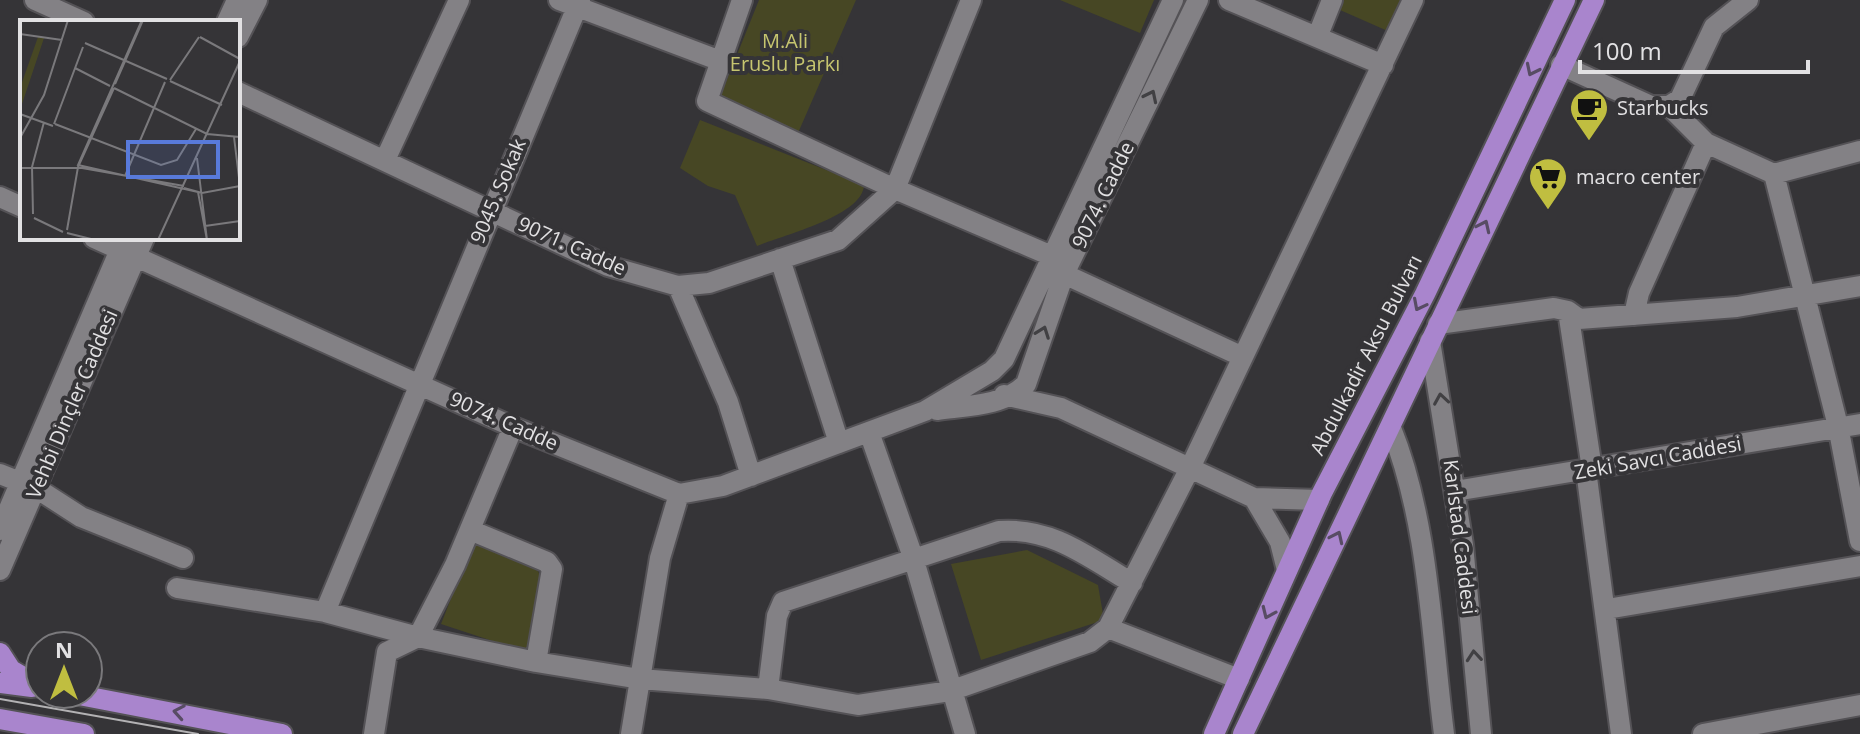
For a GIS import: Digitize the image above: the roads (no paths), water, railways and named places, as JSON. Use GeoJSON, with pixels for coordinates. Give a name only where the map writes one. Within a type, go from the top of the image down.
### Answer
{"type":"FeatureCollection","features":[{"type":"Feature","properties":{"kind":"main road","name":"Abdulkadir Aksu Bulvarı"},"geometry":{"type":"LineString","coordinates":[[1214,734],[1319,500],[1425,294],[1565,0]]}},
{"type":"Feature","properties":{"kind":"main road"},"geometry":{"type":"LineString","coordinates":[[1243,734],[1594,0]]}},
{"type":"Feature","properties":{"kind":"main road"},"geometry":{"type":"LineString","coordinates":[[0,653],[11,670],[24,678]]}},
{"type":"Feature","properties":{"kind":"main road"},"geometry":{"type":"LineString","coordinates":[[0,683],[24,686]]}},
{"type":"Feature","properties":{"kind":"main road"},"geometry":{"type":"LineString","coordinates":[[104,700],[282,734]]}},
{"type":"Feature","properties":{"kind":"main road"},"geometry":{"type":"LineString","coordinates":[[5,722],[84,734]]}},
{"type":"Feature","properties":{"kind":"street"},"geometry":{"type":"LineString","coordinates":[[37,0],[80,20]]}},
{"type":"Feature","properties":{"kind":"street"},"geometry":{"type":"LineString","coordinates":[[228,20],[237,0]]}},
{"type":"Feature","properties":{"kind":"street"},"geometry":{"type":"LineString","coordinates":[[240,33],[257,0]]}},
{"type":"Feature","properties":{"kind":"street"},"geometry":{"type":"LineString","coordinates":[[385,160],[459,0]]}},
{"type":"Feature","properties":{"kind":"street"},"geometry":{"type":"LineString","coordinates":[[742,0],[718,60],[707,101],[1059,265],[1243,357]]}},
{"type":"Feature","properties":{"kind":"street","name":"9071. Cadde"},"geometry":{"type":"LineString","coordinates":[[240,93],[608,266],[678,286],[709,283],[838,240],[895,189],[971,0]]}},
{"type":"Feature","properties":{"kind":"street","name":"9074. Cadde"},"geometry":{"type":"LineString","coordinates":[[1008,396],[1017,393],[1031,374],[1059,265],[1173,0]]}},
{"type":"Feature","properties":{"kind":"street","name":"9074. Cadde"},"geometry":{"type":"LineString","coordinates":[[998,365],[1059,265],[1198,0]]}},
{"type":"Feature","properties":{"kind":"street"},"geometry":{"type":"LineString","coordinates":[[1229,0],[1383,65]]}},
{"type":"Feature","properties":{"kind":"street"},"geometry":{"type":"LineString","coordinates":[[1318,35],[1332,0]]}},
{"type":"Feature","properties":{"kind":"street"},"geometry":{"type":"LineString","coordinates":[[177,588],[325,612],[418,637],[536,662],[640,679],[768,689],[858,705],[950,691],[1090,642],[1108,628],[1190,468],[1413,0]]}},
{"type":"Feature","properties":{"kind":"street"},"geometry":{"type":"LineString","coordinates":[[1561,65],[1651,106],[1669,106],[1680,99],[1714,27],[1748,0]]}},
{"type":"Feature","properties":{"kind":"street"},"geometry":{"type":"LineString","coordinates":[[572,2],[718,60]]}},
{"type":"Feature","properties":{"kind":"street","name":"9045. Sokak"},"geometry":{"type":"LineString","coordinates":[[325,612],[572,2]]}},
{"type":"Feature","properties":{"kind":"street"},"geometry":{"type":"LineString","coordinates":[[1669,106],[1706,143],[1774,174],[1860,151]]}},
{"type":"Feature","properties":{"kind":"street"},"geometry":{"type":"LineString","coordinates":[[1634,315],[1639,293],[1706,143]]}},
{"type":"Feature","properties":{"kind":"street"},"geometry":{"type":"LineString","coordinates":[[1774,174],[1838,426],[1860,541]]}},
{"type":"Feature","properties":{"kind":"street"},"geometry":{"type":"LineString","coordinates":[[0,197],[20,206]]}},
{"type":"Feature","properties":{"kind":"street","name":"9074. Cadde"},"geometry":{"type":"LineString","coordinates":[[105,240],[131,245],[513,427],[679,494]]}},
{"type":"Feature","properties":{"kind":"street"},"geometry":{"type":"LineString","coordinates":[[0,530],[28,485],[131,245]]}},
{"type":"Feature","properties":{"kind":"street"},"geometry":{"type":"LineString","coordinates":[[780,259],[839,443]]}},
{"type":"Feature","properties":{"kind":"street"},"geometry":{"type":"LineString","coordinates":[[678,286],[728,402],[751,476]]}},
{"type":"Feature","properties":{"kind":"street"},"geometry":{"type":"LineString","coordinates":[[1434,333],[1554,308],[1568,311],[1579,319],[1737,307],[1860,286]]}},
{"type":"Feature","properties":{"kind":"street"},"geometry":{"type":"LineString","coordinates":[[1568,311],[1621,734]]}},
{"type":"Feature","properties":{"kind":"street","name":"Karlstad Caddesi"},"geometry":{"type":"LineString","coordinates":[[1434,333],[1455,491],[1481,734]]}},
{"type":"Feature","properties":{"kind":"street"},"geometry":{"type":"LineString","coordinates":[[925,411],[998,365],[1021,362],[1061,408]]}},
{"type":"Feature","properties":{"kind":"street"},"geometry":{"type":"LineString","coordinates":[[998,365],[995,389],[1008,396],[1061,408],[1254,498],[1319,500]]}},
{"type":"Feature","properties":{"kind":"street"},"geometry":{"type":"LineString","coordinates":[[631,734],[660,558],[679,494],[723,486],[925,411],[1008,396]]}},
{"type":"Feature","properties":{"kind":"street","name":"Zeki Savcı Caddesi"},"geometry":{"type":"LineString","coordinates":[[1455,491],[1860,424]]}},
{"type":"Feature","properties":{"kind":"street"},"geometry":{"type":"LineString","coordinates":[[374,734],[387,652],[418,637],[470,530],[513,427]]}},
{"type":"Feature","properties":{"kind":"street","name":"Karlstad Caddesi"},"geometry":{"type":"LineString","coordinates":[[1391,428],[1405,463],[1421,550],[1444,734]]}},
{"type":"Feature","properties":{"kind":"street"},"geometry":{"type":"LineString","coordinates":[[869,432],[913,557],[965,734]]}},
{"type":"Feature","properties":{"kind":"street"},"geometry":{"type":"LineString","coordinates":[[0,474],[28,485],[81,517],[183,558]]}},
{"type":"Feature","properties":{"kind":"street","name":"Vehbi Dinçler Caddesi"},"geometry":{"type":"LineString","coordinates":[[0,570],[28,485]]}},
{"type":"Feature","properties":{"kind":"street"},"geometry":{"type":"LineString","coordinates":[[1254,498],[1280,542],[1287,570]]}},
{"type":"Feature","properties":{"kind":"street"},"geometry":{"type":"LineString","coordinates":[[768,689],[777,616],[783,602],[999,531],[1025,529],[1059,540],[1132,583]]}},
{"type":"Feature","properties":{"kind":"street"},"geometry":{"type":"LineString","coordinates":[[470,530],[547,562],[552,569],[536,662]]}},
{"type":"Feature","properties":{"kind":"street"},"geometry":{"type":"LineString","coordinates":[[1607,609],[1860,566]]}},
{"type":"Feature","properties":{"kind":"street"},"geometry":{"type":"LineString","coordinates":[[1108,628],[1239,679]]}},
{"type":"Feature","properties":{"kind":"street"},"geometry":{"type":"LineString","coordinates":[[1703,734],[1763,729],[1860,705]]}},
{"type":"Feature","properties":{"kind":"tram line"},"geometry":{"type":"LineString","coordinates":[[0,699],[198,734]]}},
{"type":"Feature","properties":{"kind":"place","name":"Starbucks"},"geometry":{"type":"Point","coordinates":[1589,142]}},
{"type":"Feature","properties":{"kind":"place","name":"macro center"},"geometry":{"type":"Point","coordinates":[1548,211]}},
{"type":"Feature","properties":{"kind":"park label","name":"M.Ali Eruslu Parkı"},"geometry":{"type":"Point","coordinates":[785,52]}}]}
